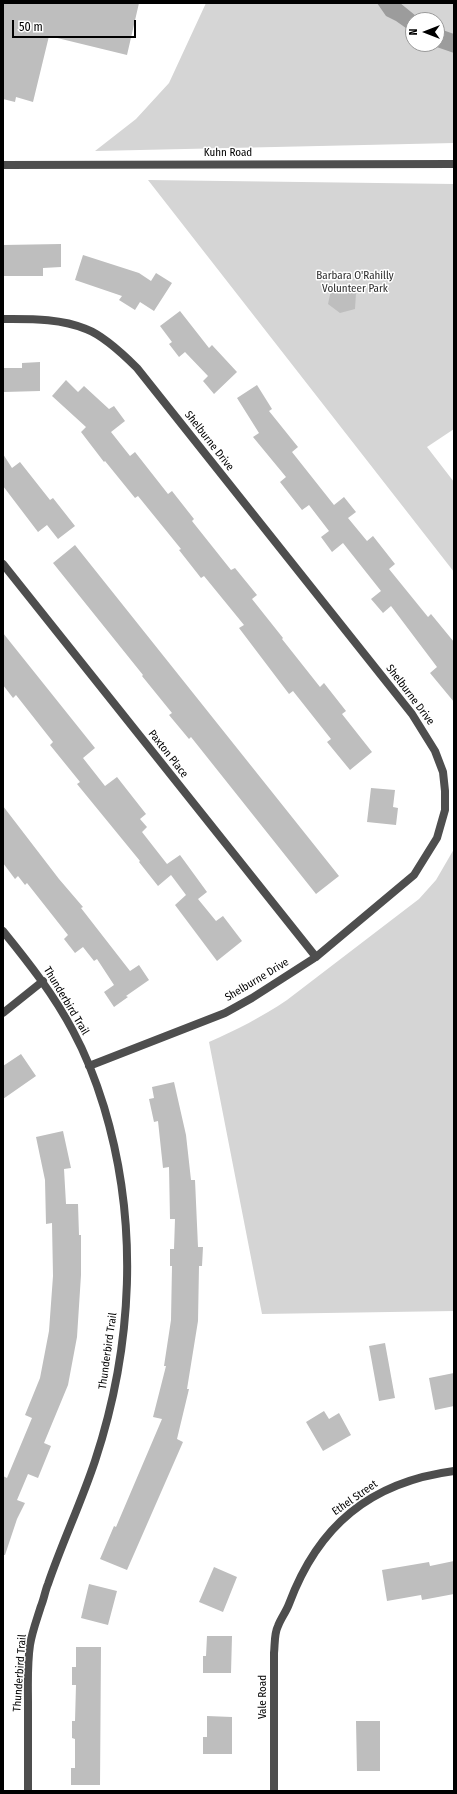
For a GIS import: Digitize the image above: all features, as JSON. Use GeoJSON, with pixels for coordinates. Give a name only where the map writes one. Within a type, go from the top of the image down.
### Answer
{"type":"FeatureCollection","features":[{"type":"Feature","properties":{"kind":"street","name":"Kuhn Road"},"geometry":{"type":"LineString","coordinates":[[3,165],[454,164]]}},
{"type":"Feature","properties":{"kind":"street","name":"Shelburne Drive"},"geometry":{"type":"LineString","coordinates":[[3,319],[46,319],[86,329],[119,351],[137,368],[412,714],[435,751],[443,772],[445,810],[437,838],[414,875],[316,957],[252,998],[225,1013],[89,1066]]}},
{"type":"Feature","properties":{"kind":"street","name":"Paxton Place"},"geometry":{"type":"LineString","coordinates":[[3,564],[316,957]]}},
{"type":"Feature","properties":{"kind":"street","name":"Thunderbird Trail"},"geometry":{"type":"LineString","coordinates":[[3,931],[43,981],[74,1032],[89,1066],[111,1132],[119,1163],[123,1191],[127,1251],[124,1328],[117,1377],[98,1448],[47,1586],[35,1621],[30,1646],[28,1679],[28,1791]]}},
{"type":"Feature","properties":{"kind":"street"},"geometry":{"type":"LineString","coordinates":[[3,1013],[43,981]]}},
{"type":"Feature","properties":{"kind":"street","name":"Ethel Street"},"geometry":{"type":"LineString","coordinates":[[288,1606],[293,1591],[306,1564],[336,1524],[364,1503],[388,1489],[416,1478],[454,1471]]}},
{"type":"Feature","properties":{"kind":"street","name":"Vale Road"},"geometry":{"type":"LineString","coordinates":[[274,1791],[274,1653],[277,1627],[288,1606]]}},
{"type":"Feature","properties":{"kind":"green space"},"geometry":{"type":"Polygon","coordinates":[[[206,3],[454,3],[454,143],[95,151],[136,119],[169,83],[206,3]]]}},
{"type":"Feature","properties":{"kind":"green space","name":"Barbara O'Rahilly Volunteer Park"},"geometry":{"type":"Polygon","coordinates":[[[148,180],[454,184],[454,429],[427,447],[454,482],[454,572],[148,180]]]}},
{"type":"Feature","properties":{"kind":"green space"},"geometry":{"type":"Polygon","coordinates":[[[454,849],[454,1311],[262,1314],[209,1042],[249,1023],[287,1000],[419,899],[436,880],[454,849]]]}},
{"type":"Feature","properties":{"kind":"shaded area"},"geometry":{"type":"Polygon","coordinates":[[[377,3],[400,3],[411,12],[405,12],[405,27],[386,16],[377,3]]]}},
{"type":"Feature","properties":{"kind":"shaded area"},"geometry":{"type":"Polygon","coordinates":[[[445,31],[454,34],[454,53],[445,50],[445,31]]]}},
{"type":"Feature","properties":{"kind":"building"},"geometry":{"type":"Polygon","coordinates":[[[3,3],[139,3],[127,55],[49,36],[33,102],[16,97],[15,102],[3,99],[3,3]]]}},
{"type":"Feature","properties":{"kind":"building"},"geometry":{"type":"Polygon","coordinates":[[[61,244],[61,267],[43,268],[43,276],[3,276],[3,245],[61,244]]]}},
{"type":"Feature","properties":{"kind":"building"},"geometry":{"type":"Polygon","coordinates":[[[83,255],[139,273],[151,281],[156,273],[172,283],[154,311],[140,302],[135,310],[119,300],[122,296],[75,280],[83,255]]]}},
{"type":"Feature","properties":{"kind":"building"},"geometry":{"type":"Polygon","coordinates":[[[345,285],[356,293],[355,309],[340,313],[328,304],[331,290],[345,285]]]}},
{"type":"Feature","properties":{"kind":"building"},"geometry":{"type":"Polygon","coordinates":[[[180,311],[209,348],[212,345],[237,372],[214,394],[203,381],[208,376],[185,352],[179,357],[169,344],[172,342],[160,326],[180,311]]]}},
{"type":"Feature","properties":{"kind":"building"},"geometry":{"type":"Polygon","coordinates":[[[40,362],[40,391],[4,392],[3,368],[22,368],[22,363],[40,362]]]}},
{"type":"Feature","properties":{"kind":"building"},"geometry":{"type":"Polygon","coordinates":[[[66,380],[78,392],[84,386],[109,409],[114,406],[125,421],[111,432],[130,456],[135,452],[168,494],[172,491],[194,519],[192,521],[231,570],[235,568],[257,595],[252,599],[283,638],[282,639],[320,687],[324,683],[346,711],[342,714],[372,752],[350,770],[327,742],[331,739],[293,691],[289,694],[239,628],[244,625],[204,576],[201,578],[179,550],[181,549],[138,496],[135,498],[105,461],[104,462],[81,432],[86,427],[52,396],[66,380]]]}},
{"type":"Feature","properties":{"kind":"building"},"geometry":{"type":"Polygon","coordinates":[[[257,385],[272,409],[269,411],[298,447],[292,452],[334,505],[344,497],[356,512],[348,518],[367,541],[373,536],[395,564],[389,569],[428,617],[431,614],[454,642],[454,702],[430,673],[437,667],[391,606],[383,613],[371,599],[381,591],[343,543],[332,552],[321,537],[329,531],[309,505],[302,510],[280,482],[286,477],[253,437],[259,433],[237,398],[257,385]]]}},
{"type":"Feature","properties":{"kind":"building"},"geometry":{"type":"Polygon","coordinates":[[[3,454],[12,468],[20,462],[50,500],[53,498],[75,526],[58,539],[47,525],[38,532],[3,486],[3,454]]]}},
{"type":"Feature","properties":{"kind":"building"},"geometry":{"type":"Polygon","coordinates":[[[75,545],[339,876],[316,894],[191,737],[189,739],[169,715],[172,713],[53,563],[75,545]]]}},
{"type":"Feature","properties":{"kind":"building"},"geometry":{"type":"Polygon","coordinates":[[[3,633],[95,748],[83,758],[105,786],[117,777],[146,814],[140,819],[147,827],[142,832],[167,864],[180,855],[207,892],[198,899],[216,921],[223,916],[242,941],[217,961],[175,905],[186,895],[171,875],[158,886],[139,862],[140,861],[77,784],[80,782],[50,745],[53,742],[16,695],[13,698],[3,685],[3,633]]]}},
{"type":"Feature","properties":{"kind":"building"},"geometry":{"type":"Polygon","coordinates":[[[371,788],[395,790],[393,807],[398,808],[396,825],[367,822],[371,788]]]}},
{"type":"Feature","properties":{"kind":"building"},"geometry":{"type":"Polygon","coordinates":[[[3,806],[59,879],[83,907],[81,908],[130,971],[139,965],[149,980],[126,996],[128,997],[114,1007],[104,992],[114,985],[97,959],[94,961],[83,947],[75,953],[64,939],[68,935],[27,883],[25,885],[18,876],[15,879],[3,863],[3,806]]]}},
{"type":"Feature","properties":{"kind":"building"},"geometry":{"type":"Polygon","coordinates":[[[21,1054],[36,1076],[3,1099],[3,1066],[21,1054]]]}},
{"type":"Feature","properties":{"kind":"building"},"geometry":{"type":"Polygon","coordinates":[[[174,1082],[186,1135],[191,1180],[195,1180],[198,1247],[203,1247],[202,1266],[199,1266],[198,1321],[187,1389],[189,1389],[177,1439],[183,1442],[127,1570],[100,1559],[114,1526],[116,1527],[162,1419],[153,1417],[166,1366],[164,1366],[171,1320],[172,1266],[170,1266],[170,1249],[174,1249],[175,1219],[170,1219],[169,1167],[163,1168],[158,1121],[154,1122],[149,1099],[154,1098],[152,1087],[174,1082]]]}},
{"type":"Feature","properties":{"kind":"building"},"geometry":{"type":"Polygon","coordinates":[[[63,1131],[71,1168],[64,1169],[66,1204],[78,1204],[79,1235],[81,1235],[81,1275],[77,1337],[68,1385],[44,1443],[51,1446],[38,1478],[28,1474],[17,1500],[25,1503],[17,1519],[5,1555],[3,1555],[3,1476],[7,1478],[32,1418],[25,1415],[40,1378],[49,1331],[53,1276],[52,1223],[46,1224],[45,1180],[36,1137],[63,1131]]]}},
{"type":"Feature","properties":{"kind":"building"},"geometry":{"type":"Polygon","coordinates":[[[385,1343],[395,1398],[379,1401],[369,1346],[385,1343]]]}},
{"type":"Feature","properties":{"kind":"building"},"geometry":{"type":"Polygon","coordinates":[[[454,1373],[454,1406],[435,1410],[429,1378],[454,1373]]]}},
{"type":"Feature","properties":{"kind":"building"},"geometry":{"type":"Polygon","coordinates":[[[324,1411],[329,1419],[339,1413],[351,1435],[323,1451],[306,1422],[324,1411]]]}},
{"type":"Feature","properties":{"kind":"building"},"geometry":{"type":"Polygon","coordinates":[[[454,1561],[454,1594],[422,1600],[421,1595],[387,1601],[382,1570],[429,1562],[430,1566],[454,1561]]]}},
{"type":"Feature","properties":{"kind":"building"},"geometry":{"type":"Polygon","coordinates":[[[214,1567],[237,1577],[223,1612],[199,1602],[214,1567]]]}},
{"type":"Feature","properties":{"kind":"building"},"geometry":{"type":"Polygon","coordinates":[[[89,1584],[117,1591],[108,1625],[81,1618],[89,1584]]]}},
{"type":"Feature","properties":{"kind":"building"},"geometry":{"type":"Polygon","coordinates":[[[207,1636],[232,1636],[231,1673],[203,1673],[203,1656],[206,1656],[207,1636]]]}},
{"type":"Feature","properties":{"kind":"building"},"geometry":{"type":"Polygon","coordinates":[[[76,1647],[101,1647],[100,1785],[71,1785],[71,1768],[75,1768],[75,1739],[72,1738],[72,1721],[75,1721],[76,1685],[72,1685],[72,1667],[76,1667],[76,1647]]]}},
{"type":"Feature","properties":{"kind":"building"},"geometry":{"type":"Polygon","coordinates":[[[207,1716],[232,1717],[232,1754],[203,1754],[203,1737],[207,1737],[207,1716]]]}},
{"type":"Feature","properties":{"kind":"building"},"geometry":{"type":"Polygon","coordinates":[[[356,1721],[380,1721],[380,1771],[357,1771],[356,1721]]]}}]}
